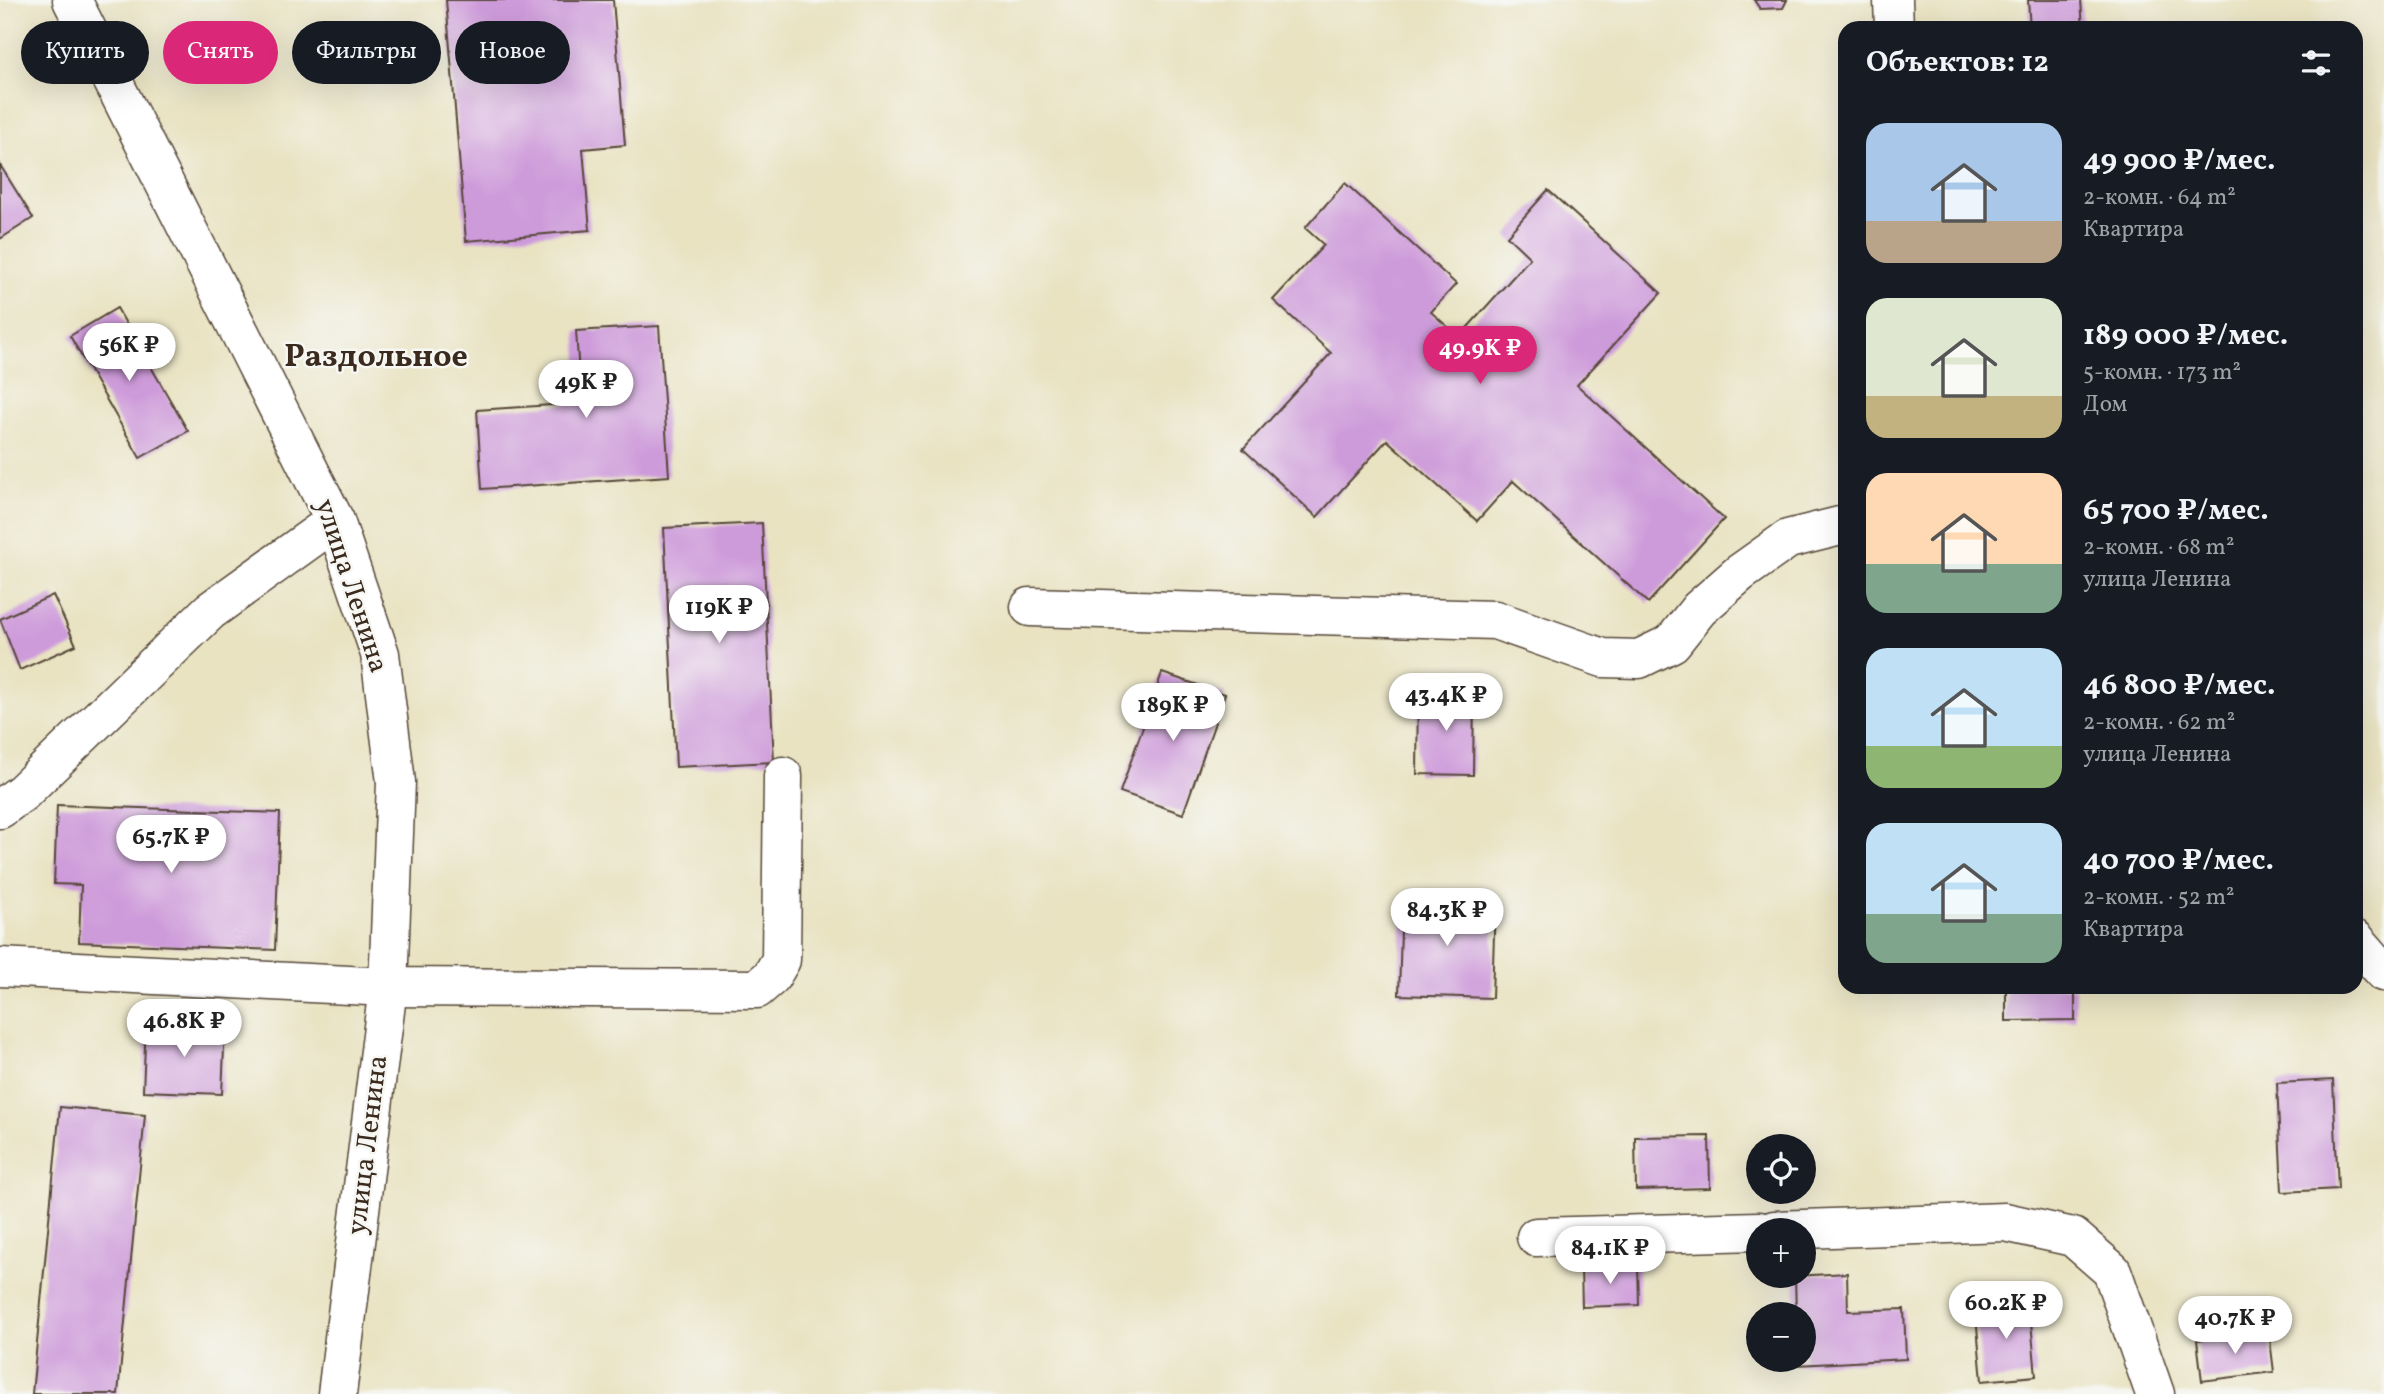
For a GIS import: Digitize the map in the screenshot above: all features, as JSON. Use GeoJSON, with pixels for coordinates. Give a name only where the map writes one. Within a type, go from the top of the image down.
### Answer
{"type":"FeatureCollection","features":[{"type":"Feature","properties":{"kind":"street","name":"улица Ленина"},"geometry":{"type":"LineString","coordinates":[[72,0],[335,521],[380,654],[396,782],[388,987],[337,1394]]}},
{"type":"Feature","properties":{"kind":"street"},"geometry":{"type":"LineString","coordinates":[[1893,0],[1894,21]]}},
{"type":"Feature","properties":{"kind":"street"},"geometry":{"type":"LineString","coordinates":[[0,809],[23,792],[210,611],[335,521]]}},
{"type":"Feature","properties":{"kind":"street"},"geometry":{"type":"LineString","coordinates":[[1030,607],[1495,620],[1603,658],[1639,659],[1672,643],[1699,609],[1788,539],[1838,526]]}},
{"type":"Feature","properties":{"kind":"street"},"geometry":{"type":"LineString","coordinates":[[0,967],[388,987],[757,989],[771,977],[781,960],[783,776]]}},
{"type":"Feature","properties":{"kind":"street"},"geometry":{"type":"LineString","coordinates":[[2363,948],[2384,972]]}},
{"type":"Feature","properties":{"kind":"street"},"geometry":{"type":"LineString","coordinates":[[1816,1229],[2005,1222],[2073,1237],[2112,1271],[2155,1394]]}},
{"type":"Feature","properties":{"kind":"street"},"geometry":{"type":"LineString","coordinates":[[1536,1237],[1746,1231]]}},
{"type":"Feature","properties":{"kind":"building"},"geometry":{"type":"Polygon","coordinates":[[[446,0],[613,0],[625,145],[583,149],[590,230],[466,241],[446,0]]]}},
{"type":"Feature","properties":{"kind":"building"},"geometry":{"type":"Polygon","coordinates":[[[1754,0],[1787,0],[1783,8],[1760,9],[1754,0]]]}},
{"type":"Feature","properties":{"kind":"building"},"geometry":{"type":"Polygon","coordinates":[[[2028,0],[2081,0],[2082,21],[2030,21],[2028,0]]]}},
{"type":"Feature","properties":{"kind":"building"},"geometry":{"type":"Polygon","coordinates":[[[0,165],[33,218],[0,239],[0,165]]]}},
{"type":"Feature","properties":{"kind":"building"},"geometry":{"type":"Polygon","coordinates":[[[1345,183],[1456,284],[1431,312],[1459,337],[1530,258],[1507,236],[1548,190],[1661,293],[1577,385],[1724,519],[1648,603],[1513,481],[1477,521],[1387,440],[1317,517],[1243,449],[1331,353],[1273,300],[1324,245],[1305,228],[1345,183]]]}},
{"type":"Feature","properties":{"kind":"building"},"geometry":{"type":"Polygon","coordinates":[[[117,308],[188,431],[140,458],[70,336],[117,308]]]}},
{"type":"Feature","properties":{"kind":"building"},"geometry":{"type":"Polygon","coordinates":[[[659,326],[669,476],[482,489],[477,410],[581,403],[576,331],[659,326]]]}},
{"type":"Feature","properties":{"kind":"building"},"geometry":{"type":"Polygon","coordinates":[[[762,523],[774,762],[676,767],[664,528],[762,523]]]}},
{"type":"Feature","properties":{"kind":"building"},"geometry":{"type":"Polygon","coordinates":[[[53,595],[76,645],[20,670],[0,619],[53,595]]]}},
{"type":"Feature","properties":{"kind":"building"},"geometry":{"type":"Polygon","coordinates":[[[1162,673],[1225,694],[1183,814],[1120,792],[1162,673]]]}},
{"type":"Feature","properties":{"kind":"building"},"geometry":{"type":"Polygon","coordinates":[[[1418,691],[1474,692],[1473,775],[1417,774],[1418,691]]]}},
{"type":"Feature","properties":{"kind":"building"},"geometry":{"type":"Polygon","coordinates":[[[57,805],[280,813],[275,950],[79,942],[81,885],[54,884],[57,805]]]}},
{"type":"Feature","properties":{"kind":"building"},"geometry":{"type":"Polygon","coordinates":[[[1402,898],[1495,901],[1492,998],[1399,995],[1402,898]]]}},
{"type":"Feature","properties":{"kind":"building"},"geometry":{"type":"Polygon","coordinates":[[[2006,994],[2075,994],[2075,1020],[2006,1021],[2006,994]]]}},
{"type":"Feature","properties":{"kind":"building"},"geometry":{"type":"Polygon","coordinates":[[[146,1023],[225,1026],[222,1094],[143,1091],[146,1023]]]}},
{"type":"Feature","properties":{"kind":"building"},"geometry":{"type":"Polygon","coordinates":[[[2333,1080],[2338,1189],[2282,1192],[2277,1083],[2333,1080]]]}},
{"type":"Feature","properties":{"kind":"building"},"geometry":{"type":"Polygon","coordinates":[[[60,1107],[145,1115],[118,1394],[32,1394],[60,1107]]]}},
{"type":"Feature","properties":{"kind":"building"},"geometry":{"type":"Polygon","coordinates":[[[1709,1136],[1710,1188],[1636,1190],[1635,1137],[1709,1136]]]}},
{"type":"Feature","properties":{"kind":"building"},"geometry":{"type":"Polygon","coordinates":[[[1638,1265],[1639,1305],[1582,1307],[1581,1266],[1638,1265]]]}},
{"type":"Feature","properties":{"kind":"building"},"geometry":{"type":"Polygon","coordinates":[[[1847,1273],[1848,1311],[1904,1309],[1906,1359],[1816,1364],[1816,1302],[1796,1302],[1795,1288],[1816,1288],[1816,1275],[1847,1273]]]}},
{"type":"Feature","properties":{"kind":"building"},"geometry":{"type":"Polygon","coordinates":[[[2029,1300],[2036,1376],[1982,1381],[1975,1305],[2029,1300]]]}},
{"type":"Feature","properties":{"kind":"building"},"geometry":{"type":"Polygon","coordinates":[[[2269,1332],[2274,1372],[2202,1381],[2197,1340],[2269,1332]]]}},
{"type":"Feature","properties":{"kind":"district","name":"Раздольное"},"geometry":{"type":"Point","coordinates":[376,358]}}]}
